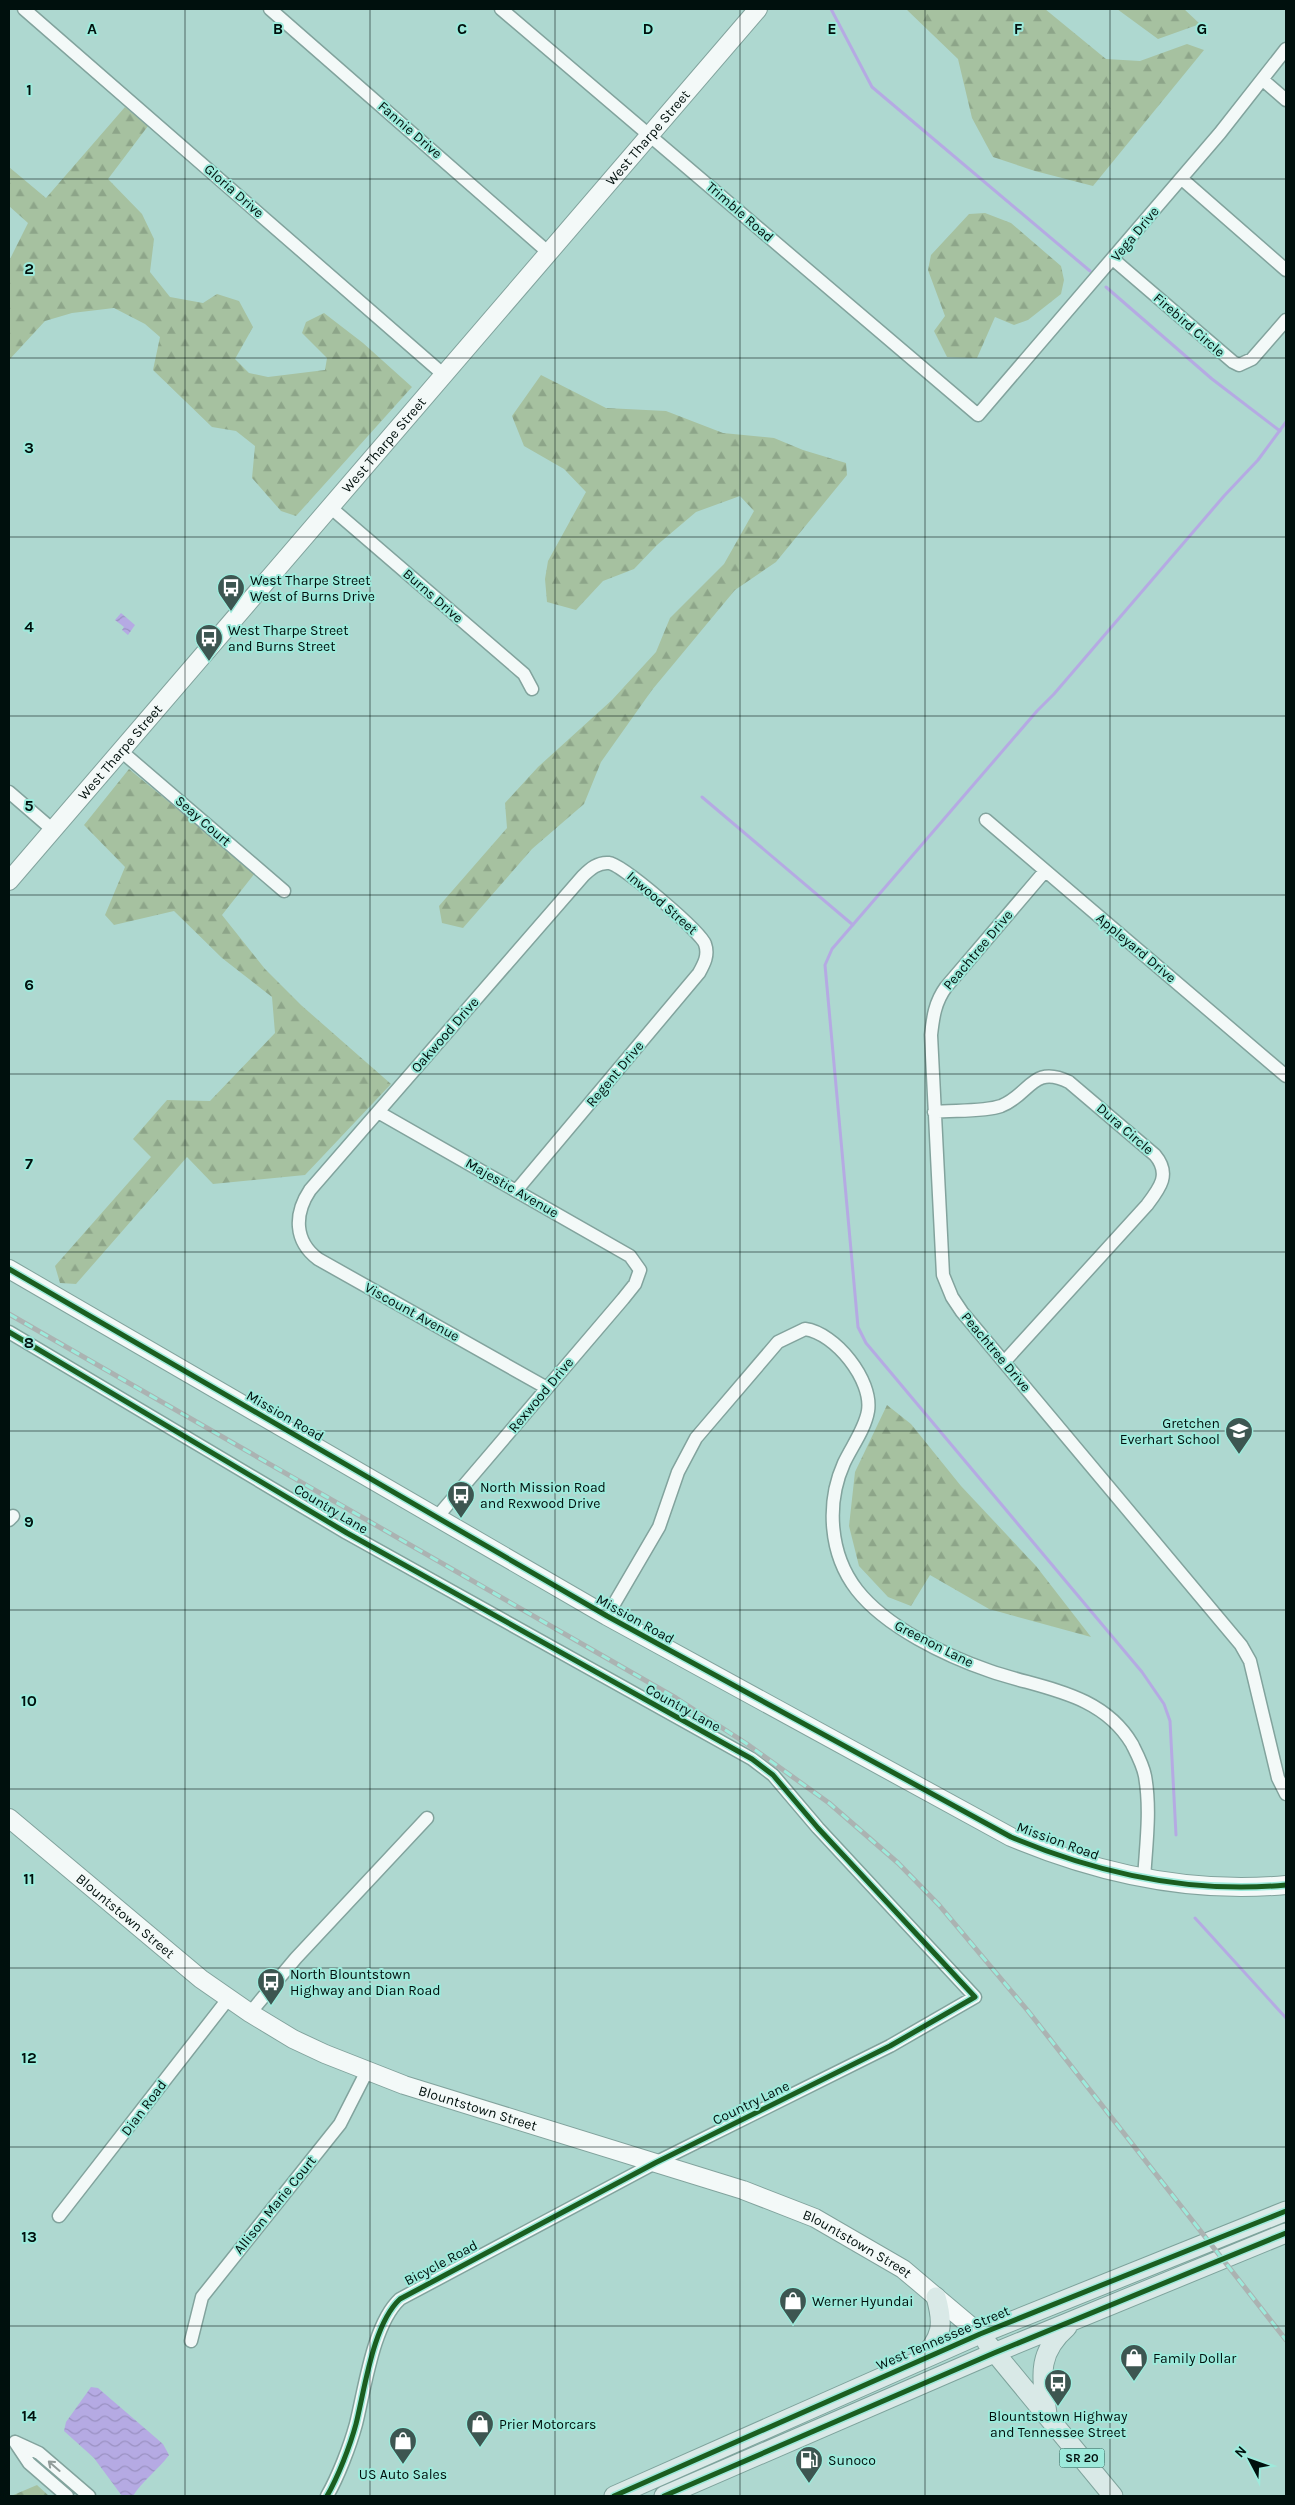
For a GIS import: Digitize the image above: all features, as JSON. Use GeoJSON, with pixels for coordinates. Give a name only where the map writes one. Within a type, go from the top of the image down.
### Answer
{"type":"FeatureCollection","features":[{"type":"Feature","properties":{"kind":"main road","name":"West Tharpe Street"},"geometry":{"type":"LineString","coordinates":[[9,881],[758,9]]}},
{"type":"Feature","properties":{"kind":"main road","name":"Mission Road"},"geometry":{"type":"LineString","coordinates":[[9,1269],[607,1616],[1011,1837],[1077,1863],[1144,1879],[1216,1888],[1286,1885]]}},
{"type":"Feature","properties":{"kind":"main road","name":"Blountstown Street"},"geometry":{"type":"LineString","coordinates":[[9,1818],[115,1909],[228,1999],[293,2038],[367,2071],[504,2117],[743,2190],[815,2218],[903,2269],[980,2334]]}},
{"type":"Feature","properties":{"kind":"main road","name":"West Tennessee Street"},"geometry":{"type":"LineString","coordinates":[[614,2496],[980,2334],[1286,2211]]}},
{"type":"Feature","properties":{"kind":"main road"},"geometry":{"type":"LineString","coordinates":[[664,2496],[994,2353],[1286,2233]]}},
{"type":"Feature","properties":{"kind":"main road"},"geometry":{"type":"LineString","coordinates":[[922,2360],[936,2342],[940,2330],[942,2318],[936,2297]]}},
{"type":"Feature","properties":{"kind":"main road"},"geometry":{"type":"LineString","coordinates":[[1047,2414],[1042,2378],[1045,2358],[1055,2338],[1074,2320]]}},
{"type":"Feature","properties":{"kind":"main road","name":"SR 20"},"geometry":{"type":"LineString","coordinates":[[980,2334],[1113,2496]]}},
{"type":"Feature","properties":{"kind":"street","name":"Gloria Drive"},"geometry":{"type":"LineString","coordinates":[[24,9],[444,375]]}},
{"type":"Feature","properties":{"kind":"street","name":"Fannie Drive"},"geometry":{"type":"LineString","coordinates":[[270,9],[549,253]]}},
{"type":"Feature","properties":{"kind":"street","name":"Trimble Road"},"geometry":{"type":"LineString","coordinates":[[502,9],[978,415]]}},
{"type":"Feature","properties":{"kind":"street","name":"Vega Drive"},"geometry":{"type":"LineString","coordinates":[[978,415],[1114,260],[1263,80],[1286,49]]}},
{"type":"Feature","properties":{"kind":"street"},"geometry":{"type":"LineString","coordinates":[[1263,80],[1286,100]]}},
{"type":"Feature","properties":{"kind":"street"},"geometry":{"type":"LineString","coordinates":[[1182,179],[1286,270]]}},
{"type":"Feature","properties":{"kind":"street","name":"Firebird Circle"},"geometry":{"type":"LineString","coordinates":[[1114,260],[1232,362],[1239,365],[1252,359],[1286,320]]}},
{"type":"Feature","properties":{"kind":"street","name":"Burns Drive"},"geometry":{"type":"LineString","coordinates":[[330,508],[524,674],[532,689]]}},
{"type":"Feature","properties":{"kind":"street","name":"Seay Court"},"geometry":{"type":"LineString","coordinates":[[121,751],[284,891]]}},
{"type":"Feature","properties":{"kind":"street"},"geometry":{"type":"LineString","coordinates":[[9,792],[53,830]]}},
{"type":"Feature","properties":{"kind":"street","name":"Appleyard Drive"},"geometry":{"type":"LineString","coordinates":[[986,820],[1286,1076]]}},
{"type":"Feature","properties":{"kind":"street","name":"Inwood Street"},"geometry":{"type":"LineString","coordinates":[[606,863],[620,867],[696,931],[706,945],[707,954]]}},
{"type":"Feature","properties":{"kind":"street","name":"Oakwood Drive"},"geometry":{"type":"LineString","coordinates":[[299,1220],[300,1208],[310,1190],[583,876],[597,865],[606,863]]}},
{"type":"Feature","properties":{"kind":"street","name":"Peachtree Drive"},"geometry":{"type":"LineString","coordinates":[[1045,871],[946,987],[936,1003],[931,1035],[943,1275],[946,1286],[962,1312],[1241,1645],[1250,1661],[1278,1778],[1286,1794]]}},
{"type":"Feature","properties":{"kind":"street","name":"Regent Drive"},"geometry":{"type":"LineString","coordinates":[[516,1191],[699,973],[707,954]]}},
{"type":"Feature","properties":{"kind":"street","name":"Dura Circle"},"geometry":{"type":"LineString","coordinates":[[934,1112],[1001,1106],[1038,1078],[1052,1076],[1069,1082],[1155,1155],[1163,1167],[1163,1182],[1147,1205],[1004,1361]]}},
{"type":"Feature","properties":{"kind":"street","name":"Majestic Avenue"},"geometry":{"type":"LineString","coordinates":[[378,1112],[630,1256],[640,1270]]}},
{"type":"Feature","properties":{"kind":"street","name":"Viscount Avenue"},"geometry":{"type":"LineString","coordinates":[[299,1220],[303,1244],[318,1260],[547,1388]]}},
{"type":"Feature","properties":{"kind":"street","name":"Rexwood Drive"},"geometry":{"type":"LineString","coordinates":[[437,1517],[623,1300],[635,1284],[640,1270]]}},
{"type":"Feature","properties":{"kind":"street","name":"Greenon Lane"},"geometry":{"type":"LineString","coordinates":[[607,1616],[659,1527],[678,1472],[696,1438],[778,1342],[793,1333],[805,1330],[824,1335],[846,1357],[859,1375],[869,1398],[866,1418],[836,1484],[832,1504],[838,1554],[846,1573],[869,1603],[887,1619],[909,1633],[989,1671],[1067,1692],[1086,1701],[1117,1724],[1138,1756],[1145,1774],[1148,1817],[1144,1879]]}},
{"type":"Feature","properties":{"kind":"street","name":"Country Lane"},"geometry":{"type":"LineString","coordinates":[[9,1332],[347,1533],[752,1760],[773,1775],[818,1828],[975,1997],[890,2046],[655,2163]]}},
{"type":"Feature","properties":{"kind":"street"},"geometry":{"type":"LineString","coordinates":[[250,2013],[302,1951],[427,1818]]}},
{"type":"Feature","properties":{"kind":"street","name":"Dian Road"},"geometry":{"type":"LineString","coordinates":[[59,2216],[228,1999]]}},
{"type":"Feature","properties":{"kind":"street","name":"Allison Marie Court"},"geometry":{"type":"LineString","coordinates":[[191,2341],[202,2297],[340,2124],[367,2071]]}},
{"type":"Feature","properties":{"kind":"street","name":"Bicycle Road"},"geometry":{"type":"LineString","coordinates":[[327,2496],[355,2428],[381,2328],[390,2308],[411,2291],[655,2163]]}},
{"type":"Feature","properties":{"kind":"street"},"geometry":{"type":"LineString","coordinates":[[67,2496],[29,2463],[15,2442],[39,2452],[89,2496]]}},
{"type":"Feature","properties":{"kind":"green space"},"geometry":{"type":"Polygon","coordinates":[[[906,9],[1045,9],[1106,59],[1140,61],[1187,44],[1204,50],[1093,186],[1035,171],[993,157],[972,118],[958,59],[906,9]]]}},
{"type":"Feature","properties":{"kind":"green space"},"geometry":{"type":"Polygon","coordinates":[[[1117,9],[1184,9],[1200,24],[1158,39],[1117,9]]]}},
{"type":"Feature","properties":{"kind":"green space"},"geometry":{"type":"Polygon","coordinates":[[[125,107],[148,126],[108,179],[142,214],[154,239],[150,272],[170,297],[203,303],[217,294],[239,301],[253,327],[235,359],[249,373],[268,377],[325,370],[327,358],[302,333],[306,322],[324,313],[363,343],[412,387],[296,516],[281,511],[252,478],[255,446],[236,431],[212,427],[153,370],[160,337],[145,324],[114,308],[72,313],[45,321],[9,360],[9,261],[28,223],[9,206],[9,167],[46,198],[125,107]]]}},
{"type":"Feature","properties":{"kind":"green space"},"geometry":{"type":"Polygon","coordinates":[[[985,213],[1011,223],[1061,266],[1064,280],[1061,294],[1028,320],[1014,325],[995,317],[977,358],[947,357],[934,331],[945,316],[928,270],[931,255],[969,214],[985,213]]]}},
{"type":"Feature","properties":{"kind":"green space"},"geometry":{"type":"Polygon","coordinates":[[[541,375],[606,408],[666,411],[723,433],[774,438],[803,450],[846,463],[847,475],[776,562],[735,590],[652,690],[601,762],[584,804],[532,849],[463,928],[442,923],[439,906],[507,828],[505,803],[538,767],[612,700],[656,652],[670,618],[724,564],[754,511],[740,496],[696,512],[657,545],[634,569],[603,581],[576,610],[547,602],[545,579],[548,561],[586,492],[564,469],[524,446],[512,416],[541,375]]]}},
{"type":"Feature","properties":{"kind":"green space"},"geometry":{"type":"Polygon","coordinates":[[[129,769],[255,873],[222,915],[265,969],[301,1005],[391,1084],[305,1175],[213,1184],[187,1157],[76,1284],[60,1283],[55,1266],[151,1157],[133,1139],[167,1100],[210,1101],[275,1033],[272,997],[222,958],[174,911],[114,925],[105,915],[125,867],[84,825],[129,769]]]}},
{"type":"Feature","properties":{"kind":"green space"},"geometry":{"type":"Polygon","coordinates":[[[887,1405],[911,1424],[961,1486],[1036,1566],[1091,1637],[989,1609],[930,1575],[911,1606],[888,1597],[859,1566],[849,1526],[855,1472],[887,1405]]]}},
{"type":"Feature","properties":{"kind":"green space"},"geometry":{"type":"Polygon","coordinates":[[[37,2485],[49,2496],[11,2496],[37,2485]]]}},
{"type":"Feature","properties":{"kind":"water"},"geometry":{"type":"Polygon","coordinates":[[[121,613],[135,625],[128,635],[122,630],[124,627],[115,620],[121,613]]]}},
{"type":"Feature","properties":{"kind":"water"},"geometry":{"type":"Polygon","coordinates":[[[91,2387],[98,2388],[163,2444],[169,2455],[133,2496],[122,2496],[94,2458],[64,2431],[66,2422],[91,2387]]]}},
{"type":"Feature","properties":{"kind":"waterway"},"geometry":{"type":"LineString","coordinates":[[831,9],[872,87],[1090,271]]}},
{"type":"Feature","properties":{"kind":"waterway"},"geometry":{"type":"LineString","coordinates":[[1106,287],[1212,379],[1280,431]]}},
{"type":"Feature","properties":{"kind":"waterway"},"geometry":{"type":"LineString","coordinates":[[1176,1835],[1170,1721],[1164,1704],[1142,1672],[866,1343],[858,1327],[825,965],[832,949],[1224,496],[1258,460],[1286,422]]}},
{"type":"Feature","properties":{"kind":"waterway"},"geometry":{"type":"LineString","coordinates":[[702,797],[853,925]]}},
{"type":"Feature","properties":{"kind":"waterway"},"geometry":{"type":"LineString","coordinates":[[1195,1918],[1286,2018]]}},
{"type":"Feature","properties":{"kind":"railway"},"geometry":{"type":"LineString","coordinates":[[9,1314],[676,1698],[747,1744],[829,1803],[898,1863],[939,1905],[1028,2011],[1286,2340]]}},
{"type":"Feature","properties":{"kind":"cycle path"},"geometry":{"type":"LineString","coordinates":[[9,1269],[607,1616],[1011,1837],[1044,1850],[1111,1871],[1180,1884],[1250,1887],[1286,1885]]}},
{"type":"Feature","properties":{"kind":"cycle path"},"geometry":{"type":"LineString","coordinates":[[9,1332],[347,1533],[752,1759],[773,1775],[818,1828],[975,1997],[890,2046],[655,2163],[400,2299],[383,2324],[377,2340],[371,2357],[356,2424],[339,2471],[327,2496]]}},
{"type":"Feature","properties":{"kind":"cycle path"},"geometry":{"type":"LineString","coordinates":[[614,2496],[980,2334],[1286,2211]]}},
{"type":"Feature","properties":{"kind":"cycle path"},"geometry":{"type":"LineString","coordinates":[[664,2496],[994,2353],[1286,2233]]}},
{"type":"Feature","properties":{"kind":"place","name":"West Tharpe Street West of Burns Drive"},"geometry":{"type":"Point","coordinates":[231,612]}},
{"type":"Feature","properties":{"kind":"place","name":"West Tharpe Street and Burns Street"},"geometry":{"type":"Point","coordinates":[209,662]}},
{"type":"Feature","properties":{"kind":"place","name":"Gretchen Everhart School"},"geometry":{"type":"Point","coordinates":[1239,1455]}},
{"type":"Feature","properties":{"kind":"place","name":"North Mission Road and Rexwood Drive"},"geometry":{"type":"Point","coordinates":[461,1519]}},
{"type":"Feature","properties":{"kind":"place","name":"North Blountstown Highway and Dian Road"},"geometry":{"type":"Point","coordinates":[271,2006]}},
{"type":"Feature","properties":{"kind":"place","name":"Werner Hyundai"},"geometry":{"type":"Point","coordinates":[793,2325]}},
{"type":"Feature","properties":{"kind":"place","name":"Family Dollar"},"geometry":{"type":"Point","coordinates":[1134,2382]}},
{"type":"Feature","properties":{"kind":"place","name":"Blountstown Highway and Tennessee Street"},"geometry":{"type":"Point","coordinates":[1058,2407]}},
{"type":"Feature","properties":{"kind":"place","name":"Prier Motorcars"},"geometry":{"type":"Point","coordinates":[480,2448]}},
{"type":"Feature","properties":{"kind":"place","name":"US Auto Sales"},"geometry":{"type":"Point","coordinates":[403,2465]}},
{"type":"Feature","properties":{"kind":"place","name":"Sunoco"},"geometry":{"type":"Point","coordinates":[809,2484]}}]}
